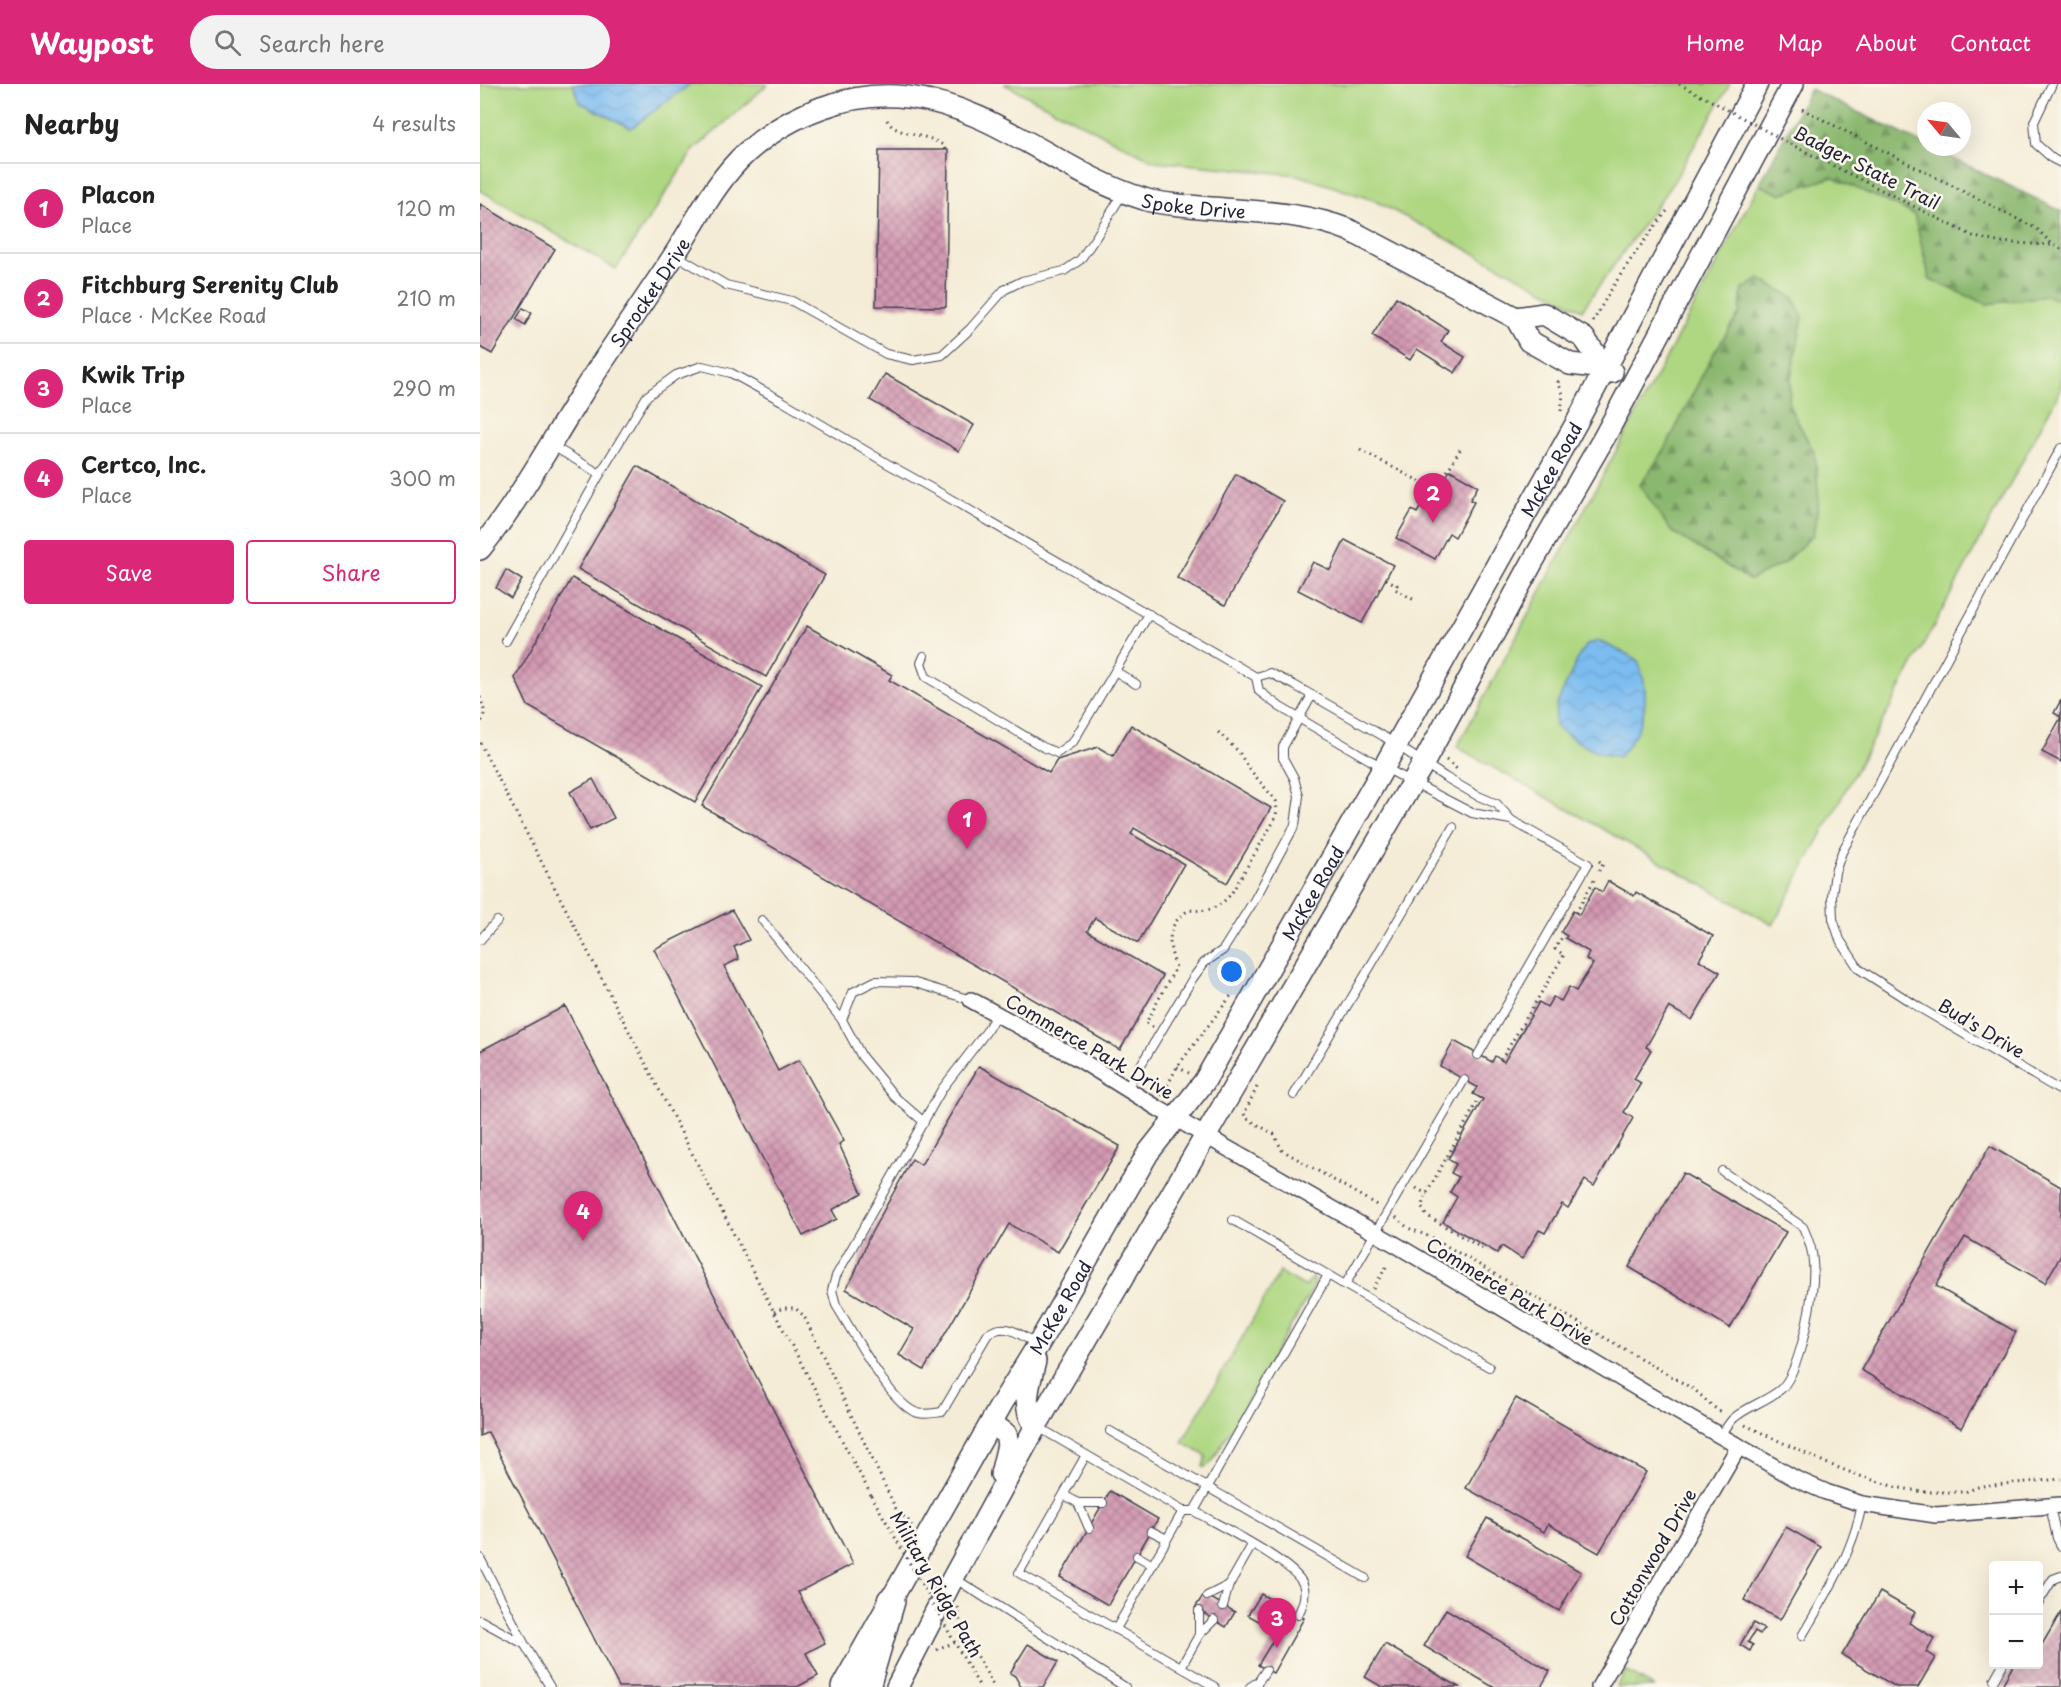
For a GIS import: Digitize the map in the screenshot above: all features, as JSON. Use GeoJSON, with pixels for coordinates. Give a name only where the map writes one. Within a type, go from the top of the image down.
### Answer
{"type":"FeatureCollection","features":[{"type":"Feature","properties":{"kind":"highway"},"geometry":{"type":"LineString","coordinates":[[866,1687],[891,1601]]}},
{"type":"Feature","properties":{"kind":"main road","name":"McKee Road"},"geometry":{"type":"LineString","coordinates":[[842,1687],[991,1423],[1148,1153],[1204,1082],[1384,767],[1605,369],[1757,84]]}},
{"type":"Feature","properties":{"kind":"main road","name":"McKee Road"},"geometry":{"type":"LineString","coordinates":[[897,1687],[991,1506],[1036,1426],[1418,772],[1533,561],[1605,436],[1793,84]]}},
{"type":"Feature","properties":{"kind":"main road","name":"Spoke Drive"},"geometry":{"type":"LineString","coordinates":[[870,94],[907,97],[956,107],[986,119],[1103,183],[1147,201],[1293,216],[1325,221],[1349,230],[1516,318],[1529,341],[1570,364],[1605,369],[1632,383]]}},
{"type":"Feature","properties":{"kind":"main road","name":"Sprocket Drive"},"geometry":{"type":"LineString","coordinates":[[480,549],[511,507],[675,255],[722,178],[747,153],[775,131],[803,115],[870,94]]}},
{"type":"Feature","properties":{"kind":"main road","name":"Spoke Drive"},"geometry":{"type":"LineString","coordinates":[[1516,318],[1544,314],[1584,338],[1605,369]]}},
{"type":"Feature","properties":{"kind":"main road"},"geometry":{"type":"LineString","coordinates":[[1036,1426],[1029,1416],[1027,1400],[1038,1345]]}},
{"type":"Feature","properties":{"kind":"main road"},"geometry":{"type":"LineString","coordinates":[[991,1423],[1006,1434],[1008,1445],[991,1506]]}},
{"type":"Feature","properties":{"kind":"street","name":"Commerce Park Drive"},"geometry":{"type":"LineString","coordinates":[[971,1000],[1127,1088],[1796,1479],[1862,1504],[1936,1515],[2056,1505]]}},
{"type":"Feature","properties":{"kind":"street","name":"Cottonwood Drive"},"geometry":{"type":"LineString","coordinates":[[1599,1687],[1739,1446]]}},
{"type":"Feature","properties":{"kind":"lane"},"geometry":{"type":"LineString","coordinates":[[2052,84],[2034,122],[2036,144],[2061,163]]}},
{"type":"Feature","properties":{"kind":"lane"},"geometry":{"type":"LineString","coordinates":[[675,255],[726,285],[792,302],[886,354],[913,360],[942,355],[970,329],[1004,290],[1022,280],[1064,271],[1080,260],[1123,192]]}},
{"type":"Feature","properties":{"kind":"lane"},"geometry":{"type":"LineString","coordinates":[[506,641],[600,474],[647,396],[676,375],[702,366],[731,373],[782,400],[1256,677],[1270,673],[1312,694],[1396,745],[1418,772],[1472,813],[1511,820]]}},
{"type":"Feature","properties":{"kind":"lane"},"geometry":{"type":"LineString","coordinates":[[550,445],[600,474]]}},
{"type":"Feature","properties":{"kind":"lane","name":"Bud's Drive"},"geometry":{"type":"LineString","coordinates":[[2061,448],[1842,852],[1835,872],[1832,895],[1833,919],[1840,940],[1859,969],[1920,1008],[2061,1091]]}},
{"type":"Feature","properties":{"kind":"lane"},"geometry":{"type":"LineString","coordinates":[[924,656],[921,663],[926,677],[1043,747],[1057,753],[1073,742],[1149,614]]}},
{"type":"Feature","properties":{"kind":"lane"},"geometry":{"type":"LineString","coordinates":[[1115,671],[1136,684]]}},
{"type":"Feature","properties":{"kind":"lane"},"geometry":{"type":"LineString","coordinates":[[1256,677],[1259,691],[1298,718],[1384,767],[1418,772],[1497,804],[1511,820],[1588,864],[1478,1054]]}},
{"type":"Feature","properties":{"kind":"lane"},"geometry":{"type":"LineString","coordinates":[[1127,1088],[1204,963],[1223,950],[1255,899],[1295,825],[1299,796],[1294,778],[1283,758],[1283,747],[1312,694]]}},
{"type":"Feature","properties":{"kind":"lane"},"geometry":{"type":"LineString","coordinates":[[1294,1095],[1454,827]]}},
{"type":"Feature","properties":{"kind":"lane"},"geometry":{"type":"LineString","coordinates":[[762,920],[843,1020],[862,1057],[895,1097],[924,1122]]}},
{"type":"Feature","properties":{"kind":"lane"},"geometry":{"type":"LineString","coordinates":[[480,940],[497,921]]}},
{"type":"Feature","properties":{"kind":"lane"},"geometry":{"type":"LineString","coordinates":[[843,1020],[853,992],[875,981],[912,982],[971,1000]]}},
{"type":"Feature","properties":{"kind":"lane"},"geometry":{"type":"LineString","coordinates":[[996,1015],[986,1032],[942,1089],[836,1276],[832,1290],[836,1305],[891,1393],[916,1413],[942,1412],[988,1334],[997,1328],[1008,1328],[1038,1345]]}},
{"type":"Feature","properties":{"kind":"lane"},"geometry":{"type":"LineString","coordinates":[[1345,1285],[1464,1080]]}},
{"type":"Feature","properties":{"kind":"lane"},"geometry":{"type":"LineString","coordinates":[[1721,1436],[1733,1418],[1782,1388],[1789,1378],[1798,1356],[1812,1298],[1814,1261],[1803,1227],[1722,1171]]}},
{"type":"Feature","properties":{"kind":"lane"},"geometry":{"type":"LineString","coordinates":[[1233,1220],[1489,1367]]}},
{"type":"Feature","properties":{"kind":"lane"},"geometry":{"type":"LineString","coordinates":[[1194,1511],[1328,1275]]}},
{"type":"Feature","properties":{"kind":"lane"},"geometry":{"type":"LineString","coordinates":[[1036,1426],[1183,1511],[1194,1511],[1291,1568],[1303,1584],[1305,1601],[1298,1615]]}},
{"type":"Feature","properties":{"kind":"lane"},"geometry":{"type":"LineString","coordinates":[[1110,1431],[1365,1578]]}},
{"type":"Feature","properties":{"kind":"lane"},"geometry":{"type":"LineString","coordinates":[[1086,1455],[1019,1573],[1215,1687]]}},
{"type":"Feature","properties":{"kind":"lane"},"geometry":{"type":"LineString","coordinates":[[1064,1495],[1078,1503],[1103,1503]]}},
{"type":"Feature","properties":{"kind":"lane"},"geometry":{"type":"LineString","coordinates":[[1078,1503],[1089,1528]]}},
{"type":"Feature","properties":{"kind":"lane"},"geometry":{"type":"LineString","coordinates":[[1802,1636],[1841,1569],[1858,1529],[1862,1504]]}},
{"type":"Feature","properties":{"kind":"lane"},"geometry":{"type":"LineString","coordinates":[[2056,1505],[2057,1538],[2061,1546]]}},
{"type":"Feature","properties":{"kind":"lane"},"geometry":{"type":"LineString","coordinates":[[1116,1629],[1183,1511]]}},
{"type":"Feature","properties":{"kind":"lane"},"geometry":{"type":"LineString","coordinates":[[1151,1531],[1167,1539]]}},
{"type":"Feature","properties":{"kind":"lane"},"geometry":{"type":"LineString","coordinates":[[1223,1606],[1229,1585],[1252,1545]]}},
{"type":"Feature","properties":{"kind":"lane"},"geometry":{"type":"LineString","coordinates":[[1137,1556],[1153,1565]]}},
{"type":"Feature","properties":{"kind":"lane"},"geometry":{"type":"LineString","coordinates":[[480,1558],[525,1645],[550,1687]]}},
{"type":"Feature","properties":{"kind":"lane"},"geometry":{"type":"LineString","coordinates":[[2043,1595],[2053,1579],[2061,1576]]}},
{"type":"Feature","properties":{"kind":"lane"},"geometry":{"type":"LineString","coordinates":[[953,1578],[1125,1687]]}},
{"type":"Feature","properties":{"kind":"lane"},"geometry":{"type":"LineString","coordinates":[[1208,1596],[1229,1585]]}},
{"type":"Feature","properties":{"kind":"lane"},"geometry":{"type":"LineString","coordinates":[[1199,1611],[1199,1635]]}},
{"type":"Feature","properties":{"kind":"lane"},"geometry":{"type":"LineString","coordinates":[[480,1620],[525,1645]]}},
{"type":"Feature","properties":{"kind":"lane"},"geometry":{"type":"LineString","coordinates":[[1181,1667],[1199,1635],[1214,1620]]}},
{"type":"Feature","properties":{"kind":"lane"},"geometry":{"type":"LineString","coordinates":[[1994,1680],[2001,1669]]}},
{"type":"Feature","properties":{"kind":"lane"},"geometry":{"type":"LineString","coordinates":[[1250,1687],[1258,1682],[1266,1670]]}},
{"type":"Feature","properties":{"kind":"path","name":"Badger State Trail"},"geometry":{"type":"LineString","coordinates":[[1678,84],[1790,144],[1975,237],[1997,242],[2053,245]]}},
{"type":"Feature","properties":{"kind":"path"},"geometry":{"type":"LineString","coordinates":[[1722,116],[1728,105]]}},
{"type":"Feature","properties":{"kind":"path"},"geometry":{"type":"LineString","coordinates":[[1802,109],[2037,229],[2053,245],[2061,249]]}},
{"type":"Feature","properties":{"kind":"path"},"geometry":{"type":"LineString","coordinates":[[887,120],[890,125],[904,132],[930,138],[944,146],[945,150]]}},
{"type":"Feature","properties":{"kind":"path"},"geometry":{"type":"LineString","coordinates":[[1593,323],[1599,309],[1644,240],[1670,207]]}},
{"type":"Feature","properties":{"kind":"path"},"geometry":{"type":"LineString","coordinates":[[1558,382],[1563,394],[1559,414]]}},
{"type":"Feature","properties":{"kind":"path"},"geometry":{"type":"LineString","coordinates":[[1360,450],[1435,491],[1461,448]]}},
{"type":"Feature","properties":{"kind":"path"},"geometry":{"type":"LineString","coordinates":[[1386,579],[1398,585],[1395,589],[1416,601]]}},
{"type":"Feature","properties":{"kind":"path"},"geometry":{"type":"LineString","coordinates":[[480,697],[485,713],[480,725]]}},
{"type":"Feature","properties":{"kind":"path"},"geometry":{"type":"LineString","coordinates":[[1160,1031],[1146,1023],[1176,967],[1169,946],[1174,923],[1189,910],[1208,911],[1224,903],[1274,821],[1277,811],[1276,801],[1270,791],[1247,766],[1239,752],[1218,732]]}},
{"type":"Feature","properties":{"kind":"path","name":"Military Ridge Path"},"geometry":{"type":"LineString","coordinates":[[480,743],[774,1312],[871,1495],[980,1687]]}},
{"type":"Feature","properties":{"kind":"path"},"geometry":{"type":"LineString","coordinates":[[1501,1060],[1563,955],[1556,949],[1564,934]]}},
{"type":"Feature","properties":{"kind":"path"},"geometry":{"type":"LineString","coordinates":[[1162,1094],[1181,1064]]}},
{"type":"Feature","properties":{"kind":"path"},"geometry":{"type":"LineString","coordinates":[[1177,1067],[1190,1074]]}},
{"type":"Feature","properties":{"kind":"path"},"geometry":{"type":"LineString","coordinates":[[1480,1098],[1427,1194],[1422,1208],[1426,1215],[1483,1249],[1485,1246]]}},
{"type":"Feature","properties":{"kind":"path"},"geometry":{"type":"LineString","coordinates":[[1250,1102],[1245,1114],[1246,1118],[1274,1134],[1281,1150],[1399,1219],[1408,1228],[1433,1238],[1695,1390],[1712,1406],[1760,1434],[1826,1463],[1895,1487],[1923,1492],[1965,1492],[1981,1486],[2061,1479]]}},
{"type":"Feature","properties":{"kind":"path"},"geometry":{"type":"LineString","coordinates":[[1420,1190],[1427,1194]]}},
{"type":"Feature","properties":{"kind":"path"},"geometry":{"type":"LineString","coordinates":[[1368,1298],[1386,1267]]}},
{"type":"Feature","properties":{"kind":"path"},"geometry":{"type":"LineString","coordinates":[[774,1312],[788,1307],[795,1308],[804,1316],[897,1511],[911,1523]]}},
{"type":"Feature","properties":{"kind":"path"},"geometry":{"type":"LineString","coordinates":[[958,1611],[960,1623],[994,1687]]}},
{"type":"Feature","properties":{"kind":"path"},"geometry":{"type":"LineString","coordinates":[[942,1647],[968,1638]]}},
{"type":"Feature","properties":{"kind":"green space"},"geometry":{"type":"Polygon","coordinates":[[[480,84],[573,84],[579,102],[683,90],[690,84],[768,84],[693,151],[616,269],[480,190],[480,84]]]}},
{"type":"Feature","properties":{"kind":"green space"},"geometry":{"type":"Polygon","coordinates":[[[1004,84],[1730,84],[1674,181],[1582,310],[1373,200],[1298,175],[1154,161],[1004,84]]]}},
{"type":"Feature","properties":{"kind":"green space"},"geometry":{"type":"Polygon","coordinates":[[[1810,89],[1917,141],[1917,156],[1948,156],[2061,211],[2061,300],[2047,296],[1987,304],[1930,280],[1914,214],[1832,177],[1780,194],[1759,185],[1810,89]]]}},
{"type":"Feature","properties":{"kind":"green space"},"geometry":{"type":"Polygon","coordinates":[[[1832,177],[1914,214],[1930,280],[1987,304],[2047,295],[2061,300],[2061,389],[1773,925],[1457,747],[1759,185],[1780,194],[1832,177]],[[1742,290],[1740,313],[1712,356],[1664,451],[1640,485],[1671,531],[1749,580],[1784,563],[1815,454],[1789,406],[1790,382],[1742,290]]]}},
{"type":"Feature","properties":{"kind":"green space"},"geometry":{"type":"Polygon","coordinates":[[[1759,279],[1793,297],[1803,317],[1790,382],[1789,406],[1815,454],[1819,500],[1813,535],[1784,563],[1750,580],[1671,531],[1640,485],[1664,451],[1712,356],[1740,313],[1742,290],[1759,279]]]}},
{"type":"Feature","properties":{"kind":"green space"},"geometry":{"type":"Polygon","coordinates":[[[1280,1272],[1306,1287],[1312,1277],[1315,1282],[1313,1288],[1213,1460],[1203,1467],[1206,1456],[1182,1442],[1280,1272]]]}},
{"type":"Feature","properties":{"kind":"green space"},"geometry":{"type":"Polygon","coordinates":[[[1626,1671],[1654,1687],[1616,1687],[1626,1671]]]}},
{"type":"Feature","properties":{"kind":"water"},"geometry":{"type":"Polygon","coordinates":[[[573,84],[690,84],[631,128],[579,102],[573,84]]]}},
{"type":"Feature","properties":{"kind":"water"},"geometry":{"type":"Polygon","coordinates":[[[1599,641],[1637,659],[1645,686],[1644,711],[1640,723],[1628,746],[1619,757],[1592,750],[1555,726],[1556,706],[1580,654],[1588,644],[1599,641]]]}},
{"type":"Feature","properties":{"kind":"building"},"geometry":{"type":"Polygon","coordinates":[[[879,150],[948,150],[946,307],[876,306],[879,150]]]}},
{"type":"Feature","properties":{"kind":"building"},"geometry":{"type":"Polygon","coordinates":[[[480,204],[555,249],[492,354],[480,347],[480,204]]]}},
{"type":"Feature","properties":{"kind":"building"},"geometry":{"type":"Polygon","coordinates":[[[1396,297],[1448,330],[1441,342],[1465,357],[1455,373],[1417,349],[1410,360],[1372,336],[1396,297]]]}},
{"type":"Feature","properties":{"kind":"building"},"geometry":{"type":"Polygon","coordinates":[[[523,308],[532,313],[525,325],[516,319],[523,308]]]}},
{"type":"Feature","properties":{"kind":"building"},"geometry":{"type":"Polygon","coordinates":[[[885,374],[974,425],[959,451],[870,400],[885,374]]]}},
{"type":"Feature","properties":{"kind":"building"},"geometry":{"type":"Polygon","coordinates":[[[637,466],[825,575],[766,677],[578,569],[637,466]]]}},
{"type":"Feature","properties":{"kind":"building"},"geometry":{"type":"Polygon","coordinates":[[[1450,470],[1478,486],[1470,500],[1474,502],[1455,537],[1449,533],[1435,559],[1396,538],[1412,510],[1417,513],[1430,490],[1437,493],[1450,470]]]}},
{"type":"Feature","properties":{"kind":"building"},"geometry":{"type":"Polygon","coordinates":[[[1236,474],[1283,501],[1225,605],[1177,578],[1236,474]]]}},
{"type":"Feature","properties":{"kind":"building"},"geometry":{"type":"Polygon","coordinates":[[[1345,540],[1393,565],[1362,623],[1298,590],[1313,562],[1330,570],[1345,540]]]}},
{"type":"Feature","properties":{"kind":"building"},"geometry":{"type":"Polygon","coordinates":[[[506,570],[522,580],[511,598],[496,588],[506,570]]]}},
{"type":"Feature","properties":{"kind":"building"},"geometry":{"type":"Polygon","coordinates":[[[572,578],[762,687],[695,802],[528,706],[515,678],[572,578]]]}},
{"type":"Feature","properties":{"kind":"building"},"geometry":{"type":"Polygon","coordinates":[[[807,626],[892,675],[889,680],[1049,773],[1057,760],[1098,747],[1113,756],[1131,725],[1271,808],[1227,883],[1134,828],[1131,834],[1184,864],[1138,943],[1095,918],[1087,931],[1163,976],[1120,1050],[702,806],[807,626]]]}},
{"type":"Feature","properties":{"kind":"building"},"geometry":{"type":"Polygon","coordinates":[[[2061,700],[2061,717],[2054,713],[2061,700]]]}},
{"type":"Feature","properties":{"kind":"building"},"geometry":{"type":"Polygon","coordinates":[[[2061,717],[2061,762],[2042,752],[2061,717]]]}},
{"type":"Feature","properties":{"kind":"building"},"geometry":{"type":"Polygon","coordinates":[[[593,779],[614,818],[590,830],[570,792],[593,779]]]}},
{"type":"Feature","properties":{"kind":"building"},"geometry":{"type":"Polygon","coordinates":[[[1608,881],[1634,896],[1636,892],[1713,936],[1699,960],[1720,972],[1692,1020],[1669,1007],[1646,1047],[1651,1050],[1634,1079],[1641,1083],[1624,1112],[1633,1118],[1594,1186],[1585,1180],[1568,1208],[1562,1204],[1545,1233],[1539,1230],[1522,1259],[1502,1246],[1497,1253],[1443,1222],[1457,1197],[1450,1192],[1459,1177],[1451,1173],[1456,1164],[1448,1159],[1483,1099],[1473,1094],[1477,1087],[1440,1066],[1454,1041],[1492,1062],[1495,1056],[1504,1062],[1539,1002],[1547,1007],[1553,997],[1561,1001],[1569,987],[1576,991],[1593,964],[1586,959],[1589,952],[1565,938],[1567,936],[1561,932],[1573,911],[1579,915],[1595,887],[1602,892],[1608,881]]]}},
{"type":"Feature","properties":{"kind":"building"},"geometry":{"type":"Polygon","coordinates":[[[732,910],[749,940],[734,947],[739,959],[724,966],[778,1071],[799,1060],[844,1141],[839,1144],[862,1193],[832,1210],[837,1219],[803,1236],[654,949],[732,910]]]}},
{"type":"Feature","properties":{"kind":"building"},"geometry":{"type":"Polygon","coordinates":[[[565,1006],[853,1564],[798,1592],[825,1643],[806,1653],[818,1676],[797,1687],[619,1687],[488,1432],[480,1436],[480,1051],[565,1006]]]}},
{"type":"Feature","properties":{"kind":"building"},"geometry":{"type":"Polygon","coordinates":[[[979,1066],[1120,1146],[1058,1252],[1009,1224],[924,1370],[899,1355],[914,1329],[846,1289],[869,1237],[912,1159],[921,1165],[979,1066]]]}},
{"type":"Feature","properties":{"kind":"building"},"geometry":{"type":"Polygon","coordinates":[[[1990,1146],[2061,1187],[2061,1255],[2045,1283],[1965,1237],[1936,1286],[2016,1332],[1961,1428],[1861,1370],[1990,1146]]]}},
{"type":"Feature","properties":{"kind":"building"},"geometry":{"type":"Polygon","coordinates":[[[1683,1173],[1786,1232],[1730,1328],[1629,1267],[1683,1173]]]}},
{"type":"Feature","properties":{"kind":"building"},"geometry":{"type":"Polygon","coordinates":[[[1516,1398],[1646,1472],[1599,1553],[1548,1524],[1544,1532],[1466,1488],[1516,1398]]]}},
{"type":"Feature","properties":{"kind":"building"},"geometry":{"type":"Polygon","coordinates":[[[1110,1491],[1158,1519],[1108,1605],[1060,1577],[1110,1491]]]}},
{"type":"Feature","properties":{"kind":"building"},"geometry":{"type":"Polygon","coordinates":[[[1487,1518],[1581,1572],[1559,1611],[1465,1556],[1487,1518]]]}},
{"type":"Feature","properties":{"kind":"building"},"geometry":{"type":"Polygon","coordinates":[[[1786,1527],[1821,1547],[1780,1620],[1744,1600],[1786,1527]]]}},
{"type":"Feature","properties":{"kind":"building"},"geometry":{"type":"Polygon","coordinates":[[[1880,1592],[1915,1612],[1909,1623],[1934,1638],[1926,1652],[1935,1658],[1918,1687],[1896,1687],[1842,1655],[1880,1592]]]}},
{"type":"Feature","properties":{"kind":"building"},"geometry":{"type":"Polygon","coordinates":[[[1204,1594],[1235,1612],[1226,1627],[1195,1608],[1204,1594]]]}},
{"type":"Feature","properties":{"kind":"building"},"geometry":{"type":"Polygon","coordinates":[[[1261,1594],[1304,1618],[1273,1673],[1258,1665],[1278,1632],[1248,1615],[1261,1594]]]}},
{"type":"Feature","properties":{"kind":"building"},"geometry":{"type":"Polygon","coordinates":[[[1446,1609],[1550,1671],[1541,1687],[1493,1687],[1424,1646],[1446,1609]]]}},
{"type":"Feature","properties":{"kind":"building"},"geometry":{"type":"Polygon","coordinates":[[[2061,1612],[2061,1687],[2001,1687],[2011,1669],[2043,1669],[2043,1643],[2061,1612]]]}},
{"type":"Feature","properties":{"kind":"building"},"geometry":{"type":"Polygon","coordinates":[[[1753,1623],[1764,1629],[1760,1634],[1755,1631],[1748,1642],[1753,1645],[1750,1651],[1740,1645],[1753,1623]]]}},
{"type":"Feature","properties":{"kind":"building"},"geometry":{"type":"Polygon","coordinates":[[[1028,1644],[1058,1662],[1043,1687],[1021,1687],[1015,1676],[1010,1673],[1028,1644]]]}},
{"type":"Feature","properties":{"kind":"building"},"geometry":{"type":"Polygon","coordinates":[[[1385,1644],[1459,1687],[1382,1687],[1365,1677],[1385,1644]]]}},
{"type":"Feature","properties":{"kind":"place","name":"Fitchburg Serenity Club"},"geometry":{"type":"Point","coordinates":[1433,523]}},
{"type":"Feature","properties":{"kind":"place","name":"Placon"},"geometry":{"type":"Point","coordinates":[967,849]}},
{"type":"Feature","properties":{"kind":"place","name":"Certco, Inc."},"geometry":{"type":"Point","coordinates":[583,1241]}},
{"type":"Feature","properties":{"kind":"place","name":"Kwik Trip"},"geometry":{"type":"Point","coordinates":[1277,1648]}}]}
